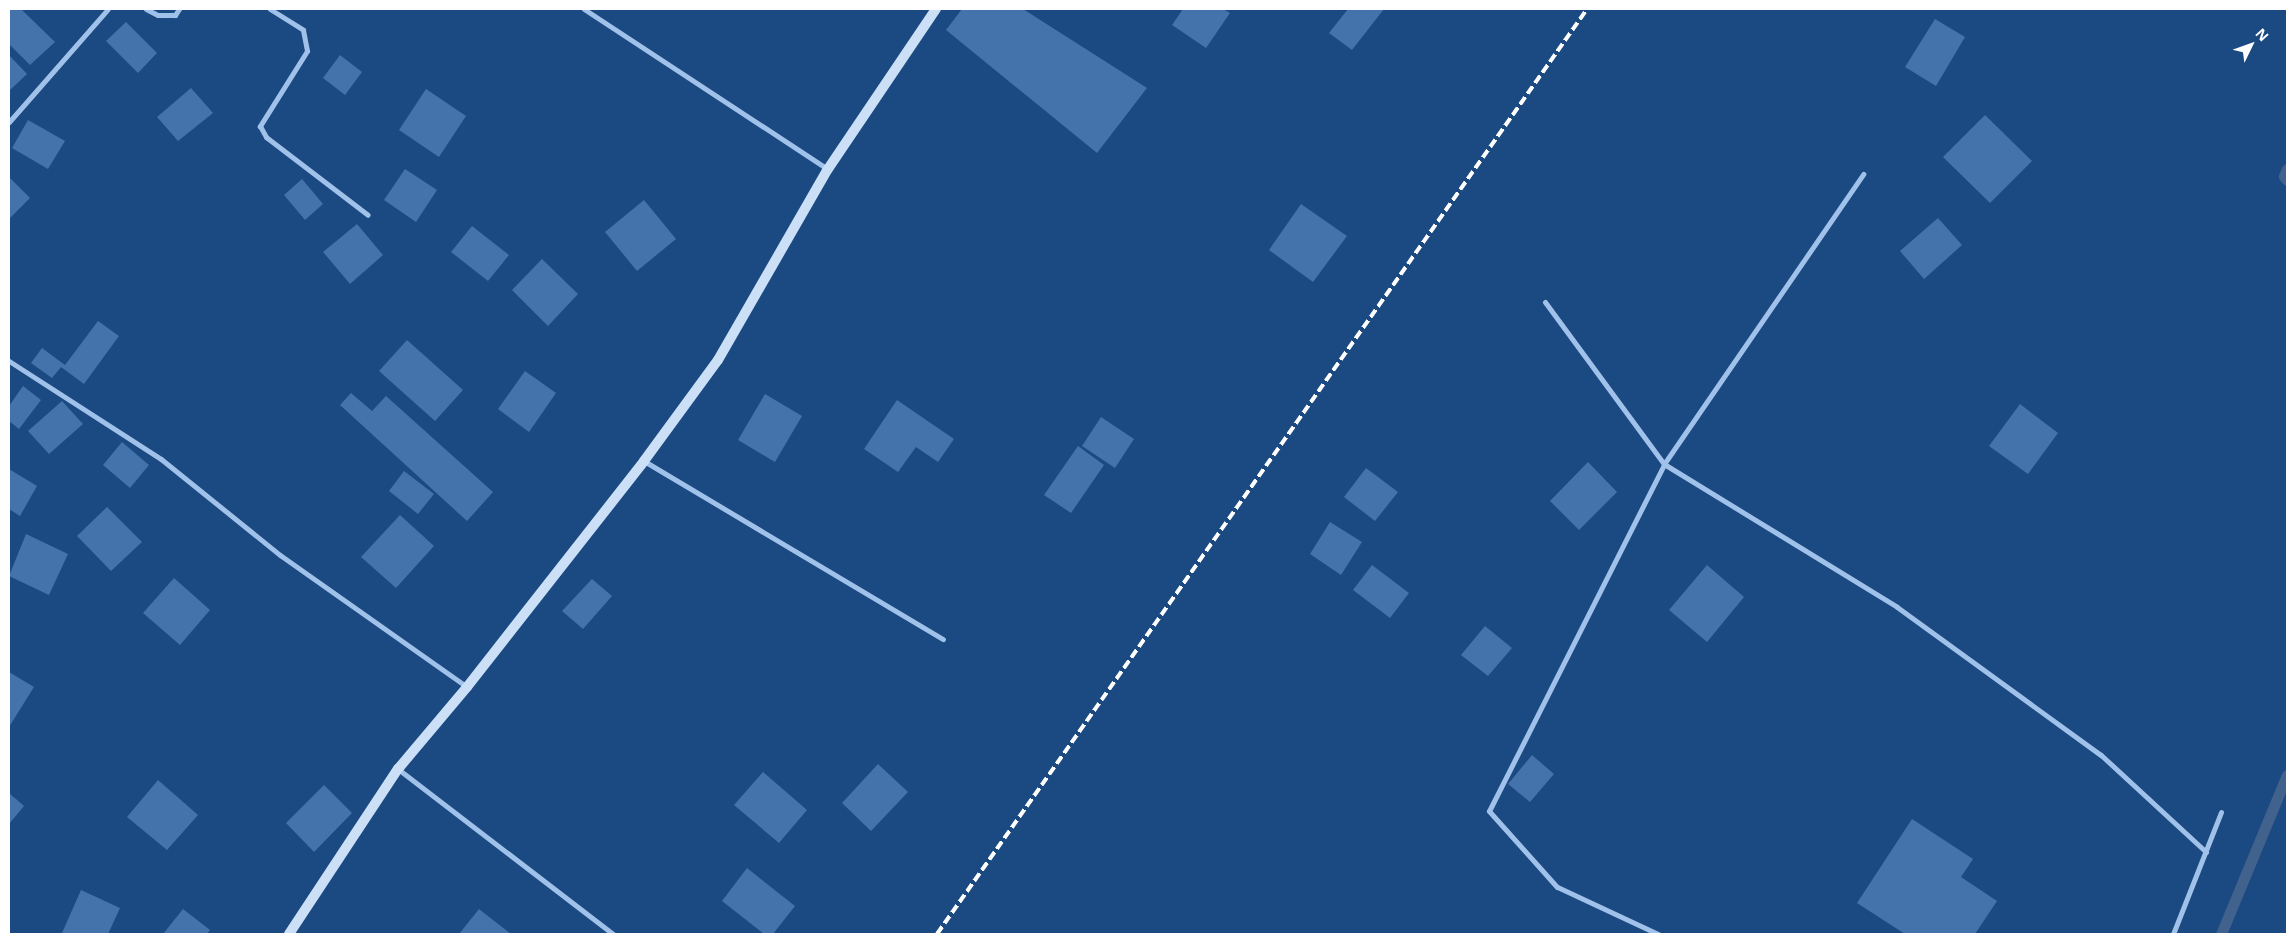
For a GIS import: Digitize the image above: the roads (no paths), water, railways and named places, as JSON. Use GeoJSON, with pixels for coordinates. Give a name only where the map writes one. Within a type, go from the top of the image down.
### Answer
{"type":"FeatureCollection","features":[{"type":"Feature","properties":{"kind":"main road"},"geometry":{"type":"LineString","coordinates":[[289,934],[398,770],[467,687],[644,461],[718,360],[828,169],[936,9]]}},
{"type":"Feature","properties":{"kind":"street"},"geometry":{"type":"LineString","coordinates":[[9,122],[108,9]]}},
{"type":"Feature","properties":{"kind":"street"},"geometry":{"type":"LineString","coordinates":[[146,9],[158,15],[175,14],[179,9]]}},
{"type":"Feature","properties":{"kind":"street"},"geometry":{"type":"LineString","coordinates":[[270,9],[303,30],[307,52],[260,126],[266,137],[368,215]]}},
{"type":"Feature","properties":{"kind":"street"},"geometry":{"type":"LineString","coordinates":[[584,9],[828,169]]}},
{"type":"Feature","properties":{"kind":"street"},"geometry":{"type":"LineString","coordinates":[[1658,934],[1557,887],[1489,811],[1664,464],[1863,174]]}},
{"type":"Feature","properties":{"kind":"street"},"geometry":{"type":"LineString","coordinates":[[1545,302],[1664,464],[1905,612],[2101,755],[2206,852]]}},
{"type":"Feature","properties":{"kind":"street"},"geometry":{"type":"LineString","coordinates":[[9,362],[161,458],[280,555],[467,687]]}},
{"type":"Feature","properties":{"kind":"street"},"geometry":{"type":"LineString","coordinates":[[644,461],[943,640]]}},
{"type":"Feature","properties":{"kind":"street"},"geometry":{"type":"LineString","coordinates":[[398,770],[613,934]]}},
{"type":"Feature","properties":{"kind":"street"},"geometry":{"type":"LineString","coordinates":[[2173,934],[2222,812]]}},
{"type":"Feature","properties":{"kind":"waterway"},"geometry":{"type":"LineString","coordinates":[[2287,169],[2284,176],[2287,180]]}},
{"type":"Feature","properties":{"kind":"waterway"},"geometry":{"type":"LineString","coordinates":[[2221,934],[2287,775]]}},
{"type":"Feature","properties":{"kind":"railway"},"geometry":{"type":"LineString","coordinates":[[937,934],[1587,9]]}}]}
